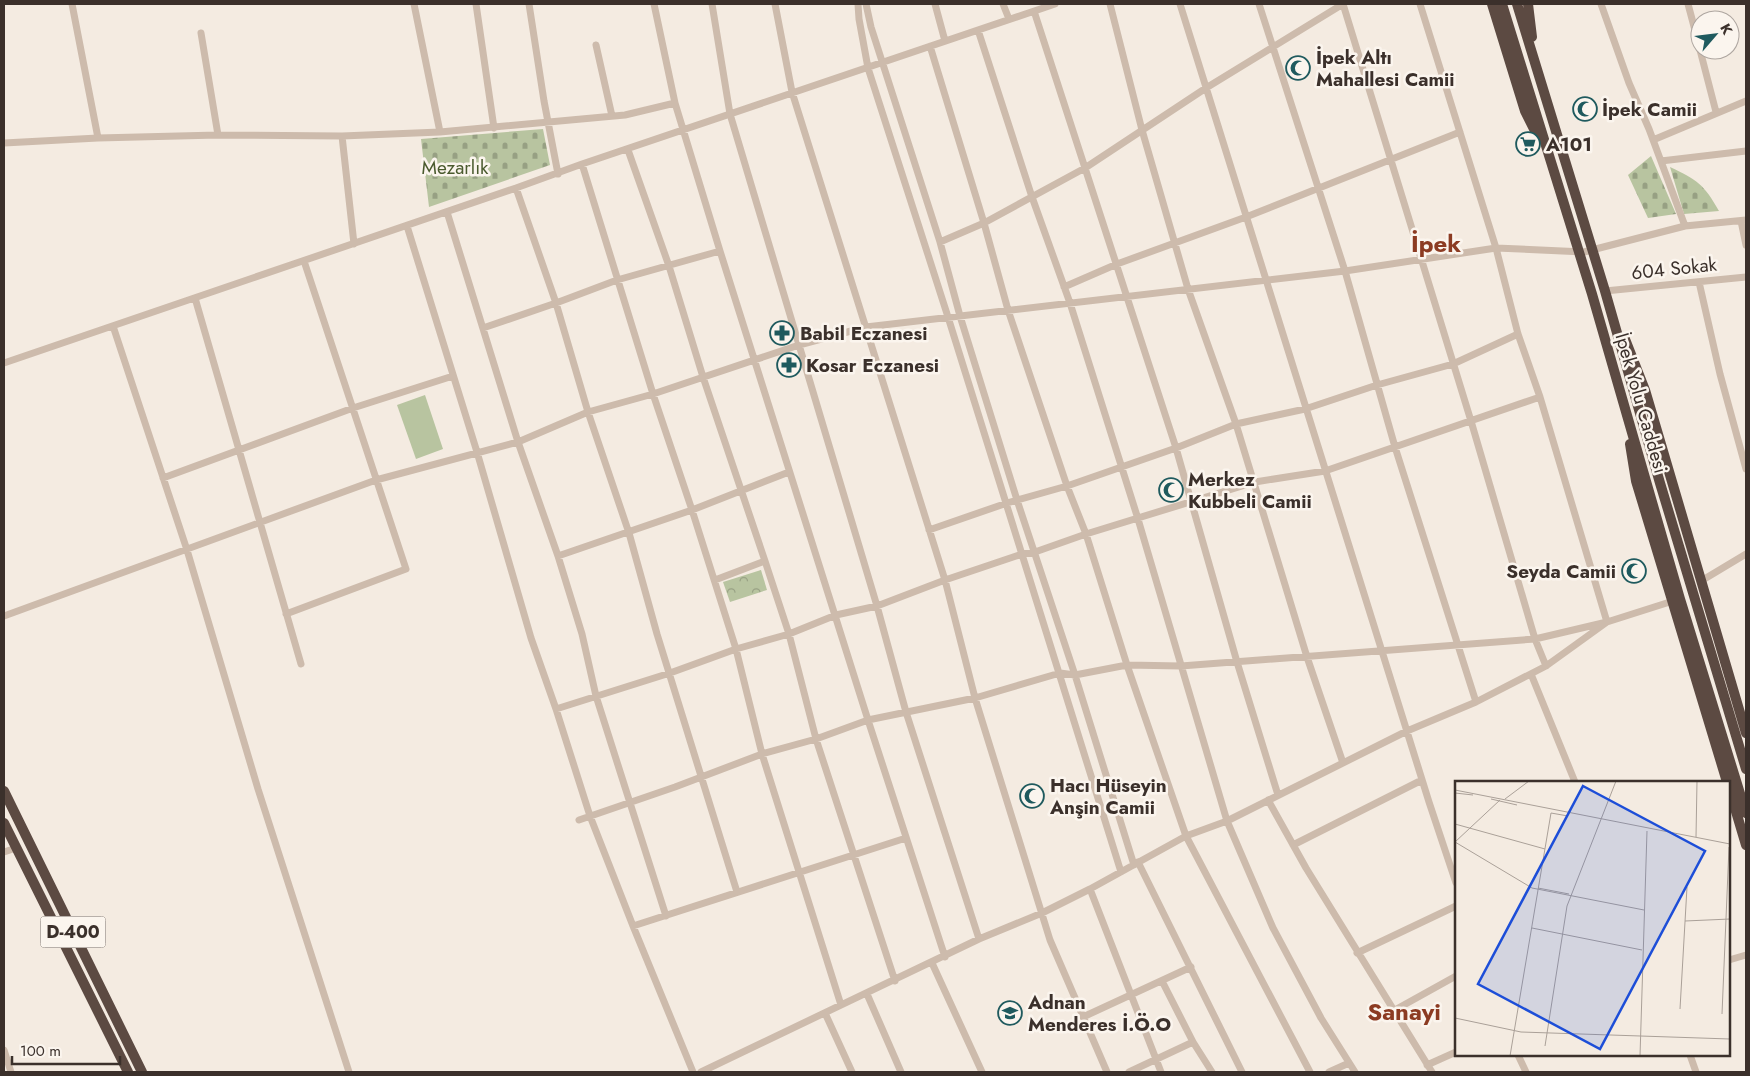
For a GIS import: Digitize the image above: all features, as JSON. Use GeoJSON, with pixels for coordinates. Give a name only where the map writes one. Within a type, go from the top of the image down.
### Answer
{"type":"FeatureCollection","features":[{"type":"Feature","properties":{"kind":"highway"},"geometry":{"type":"LineString","coordinates":[[1492,4],[1525,111],[1550,161]]}},
{"type":"Feature","properties":{"kind":"highway","name":"İpek Yolu Caddesi"},"geometry":{"type":"LineString","coordinates":[[1502,4],[1579,253],[1680,599],[1746,813]]}},
{"type":"Feature","properties":{"kind":"highway","name":"İpek Yolu Caddesi"},"geometry":{"type":"LineString","coordinates":[[1517,4],[1605,291],[1660,483],[1746,769]]}},
{"type":"Feature","properties":{"kind":"highway"},"geometry":{"type":"LineString","coordinates":[[1528,4],[1538,73]]}},
{"type":"Feature","properties":{"kind":"highway"},"geometry":{"type":"LineString","coordinates":[[1605,291],[1645,390],[1746,732]]}},
{"type":"Feature","properties":{"kind":"highway"},"geometry":{"type":"LineString","coordinates":[[1623,401],[1636,481],[1727,781]]}},
{"type":"Feature","properties":{"kind":"highway","name":"D-400"},"geometry":{"type":"LineString","coordinates":[[4,791],[142,1072]]}},
{"type":"Feature","properties":{"kind":"highway"},"geometry":{"type":"LineString","coordinates":[[1730,791],[1746,844]]}},
{"type":"Feature","properties":{"kind":"highway","name":"D-400"},"geometry":{"type":"LineString","coordinates":[[4,823],[128,1072]]}},
{"type":"Feature","properties":{"kind":"street"},"geometry":{"type":"LineString","coordinates":[[72,4],[98,138]]}},
{"type":"Feature","properties":{"kind":"street"},"geometry":{"type":"LineString","coordinates":[[414,4],[440,132]]}},
{"type":"Feature","properties":{"kind":"street"},"geometry":{"type":"LineString","coordinates":[[476,4],[494,128]]}},
{"type":"Feature","properties":{"kind":"street"},"geometry":{"type":"LineString","coordinates":[[528,4],[558,174]]}},
{"type":"Feature","properties":{"kind":"street"},"geometry":{"type":"LineString","coordinates":[[654,4],[675,103],[720,251],[945,957]]}},
{"type":"Feature","properties":{"kind":"street"},"geometry":{"type":"LineString","coordinates":[[712,4],[730,114],[878,606],[906,712],[980,939]]}},
{"type":"Feature","properties":{"kind":"street"},"geometry":{"type":"LineString","coordinates":[[775,4],[792,92],[945,580],[975,698],[1050,940],[1107,1072]]}},
{"type":"Feature","properties":{"kind":"street"},"geometry":{"type":"LineString","coordinates":[[858,4],[868,68],[1007,503],[1122,872]]}},
{"type":"Feature","properties":{"kind":"street"},"geometry":{"type":"LineString","coordinates":[[866,4],[871,27],[940,242],[960,316],[1017,500],[1136,864],[1191,966],[1242,1072]]}},
{"type":"Feature","properties":{"kind":"street"},"geometry":{"type":"LineString","coordinates":[[935,4],[945,41]]}},
{"type":"Feature","properties":{"kind":"street"},"geometry":{"type":"LineString","coordinates":[[1003,4],[1009,19]]}},
{"type":"Feature","properties":{"kind":"street"},"geometry":{"type":"LineString","coordinates":[[4,363],[407,226],[582,164],[628,150],[792,92],[1055,4]]}},
{"type":"Feature","properties":{"kind":"street"},"geometry":{"type":"LineString","coordinates":[[1110,4],[1142,130],[1188,289],[1236,424],[1307,657],[1344,763]]}},
{"type":"Feature","properties":{"kind":"street"},"geometry":{"type":"LineString","coordinates":[[1180,4],[1422,780],[1455,880]]}},
{"type":"Feature","properties":{"kind":"street"},"geometry":{"type":"LineString","coordinates":[[1260,4],[1345,271],[1377,385],[1476,702]]}},
{"type":"Feature","properties":{"kind":"street"},"geometry":{"type":"LineString","coordinates":[[940,242],[984,223],[1085,168],[1206,88],[1343,4],[1471,421],[1535,639],[1546,666]]}},
{"type":"Feature","properties":{"kind":"street"},"geometry":{"type":"LineString","coordinates":[[1420,4],[1496,248],[1518,334],[1540,397],[1608,622]]}},
{"type":"Feature","properties":{"kind":"street"},"geometry":{"type":"LineString","coordinates":[[1602,4],[1629,83],[1653,140],[1685,226]]}},
{"type":"Feature","properties":{"kind":"street"},"geometry":{"type":"LineString","coordinates":[[1034,11],[1176,448],[1237,662],[1278,795]]}},
{"type":"Feature","properties":{"kind":"street"},"geometry":{"type":"LineString","coordinates":[[978,30],[1032,197],[1070,303],[1138,519],[1228,821],[1273,928],[1321,1018],[1355,1072]]}},
{"type":"Feature","properties":{"kind":"street"},"geometry":{"type":"LineString","coordinates":[[202,33],[218,135]]}},
{"type":"Feature","properties":{"kind":"street"},"geometry":{"type":"LineString","coordinates":[[596,45],[612,116]]}},
{"type":"Feature","properties":{"kind":"street"},"geometry":{"type":"LineString","coordinates":[[930,46],[984,223],[1008,310],[1066,486],[1086,534],[1127,665],[1186,836],[1310,1072]]}},
{"type":"Feature","properties":{"kind":"street"},"geometry":{"type":"LineString","coordinates":[[1703,60],[1716,112]]}},
{"type":"Feature","properties":{"kind":"street"},"geometry":{"type":"LineString","coordinates":[[1653,140],[1746,101]]}},
{"type":"Feature","properties":{"kind":"street"},"geometry":{"type":"LineString","coordinates":[[4,144],[98,138],[218,135],[342,136],[440,132],[625,115],[675,103]]}},
{"type":"Feature","properties":{"kind":"street"},"geometry":{"type":"LineString","coordinates":[[1064,287],[1116,264],[1246,217],[1460,132]]}},
{"type":"Feature","properties":{"kind":"street"},"geometry":{"type":"LineString","coordinates":[[342,136],[354,244]]}},
{"type":"Feature","properties":{"kind":"street"},"geometry":{"type":"LineString","coordinates":[[628,150],[669,266],[703,377],[743,492],[788,634],[816,739],[895,981]]}},
{"type":"Feature","properties":{"kind":"street"},"geometry":{"type":"LineString","coordinates":[[1661,161],[1746,151]]}},
{"type":"Feature","properties":{"kind":"street"},"geometry":{"type":"LineString","coordinates":[[582,164],[653,394],[736,649],[762,754],[841,1004]]}},
{"type":"Feature","properties":{"kind":"street"},"geometry":{"type":"LineString","coordinates":[[516,188],[556,303],[588,412],[629,533],[737,892]]}},
{"type":"Feature","properties":{"kind":"street"},"geometry":{"type":"LineString","coordinates":[[447,212],[518,442],[558,556],[582,634],[596,696],[666,916]]}},
{"type":"Feature","properties":{"kind":"street"},"geometry":{"type":"LineString","coordinates":[[4,616],[376,480],[518,442],[588,412],[653,394],[799,345],[866,327],[1345,271],[1496,248],[1579,253],[1685,226],[1744,220],[1746,245]]}},
{"type":"Feature","properties":{"kind":"street"},"geometry":{"type":"LineString","coordinates":[[407,226],[477,452],[531,638],[590,816],[693,1072]]}},
{"type":"Feature","properties":{"kind":"street"},"geometry":{"type":"LineString","coordinates":[[483,328],[617,280],[720,251]]}},
{"type":"Feature","properties":{"kind":"street"},"geometry":{"type":"LineString","coordinates":[[286,614],[406,569],[304,260]]}},
{"type":"Feature","properties":{"kind":"street","name":"604 Sokak"},"geometry":{"type":"LineString","coordinates":[[1605,291],[1746,277]]}},
{"type":"Feature","properties":{"kind":"street"},"geometry":{"type":"LineString","coordinates":[[1699,282],[1720,374],[1746,468]]}},
{"type":"Feature","properties":{"kind":"street"},"geometry":{"type":"LineString","coordinates":[[195,298],[301,664]]}},
{"type":"Feature","properties":{"kind":"street"},"geometry":{"type":"LineString","coordinates":[[113,326],[187,550],[258,789],[348,1072]]}},
{"type":"Feature","properties":{"kind":"street"},"geometry":{"type":"LineString","coordinates":[[929,530],[1007,503],[1121,468],[1236,424],[1306,409],[1377,385],[1453,364],[1518,334]]}},
{"type":"Feature","properties":{"kind":"street"},"geometry":{"type":"LineString","coordinates":[[163,478],[353,408],[453,376]]}},
{"type":"Feature","properties":{"kind":"street"},"geometry":{"type":"LineString","coordinates":[[556,709],[670,673],[736,649],[788,634],[836,615],[878,606],[945,580],[1022,554],[1034,552],[1254,482],[1325,471],[1540,397]]}},
{"type":"Feature","properties":{"kind":"street"},"geometry":{"type":"LineString","coordinates":[[558,556],[743,492],[789,472]]}},
{"type":"Feature","properties":{"kind":"street"},"geometry":{"type":"LineString","coordinates":[[1700,581],[1746,554]]}},
{"type":"Feature","properties":{"kind":"street"},"geometry":{"type":"LineString","coordinates":[[714,580],[765,561]]}},
{"type":"Feature","properties":{"kind":"street"},"geometry":{"type":"LineString","coordinates":[[579,820],[762,754],[816,739],[868,720],[975,698],[1060,672],[1075,675],[1127,665],[1181,666],[1535,639],[1608,622],[1673,601]]}},
{"type":"Feature","properties":{"kind":"street"},"geometry":{"type":"LineString","coordinates":[[701,1072],[980,939],[1042,913],[1122,872],[1186,836],[1228,821],[1407,731],[1476,702],[1546,666],[1608,622]]}},
{"type":"Feature","properties":{"kind":"street"},"geometry":{"type":"LineString","coordinates":[[1531,674],[1575,781]]}},
{"type":"Feature","properties":{"kind":"street"},"geometry":{"type":"LineString","coordinates":[[1293,845],[1422,780]]}},
{"type":"Feature","properties":{"kind":"street"},"geometry":{"type":"LineString","coordinates":[[1268,800],[1358,953],[1432,1072]]}},
{"type":"Feature","properties":{"kind":"street"},"geometry":{"type":"LineString","coordinates":[[633,926],[906,838]]}},
{"type":"Feature","properties":{"kind":"street"},"geometry":{"type":"LineString","coordinates":[[4,852],[16,848]]}},
{"type":"Feature","properties":{"kind":"street"},"geometry":{"type":"LineString","coordinates":[[1090,889],[1161,1072]]}},
{"type":"Feature","properties":{"kind":"street"},"geometry":{"type":"LineString","coordinates":[[1358,953],[1455,906]]}},
{"type":"Feature","properties":{"kind":"street"},"geometry":{"type":"LineString","coordinates":[[1730,960],[1746,955]]}},
{"type":"Feature","properties":{"kind":"street"},"geometry":{"type":"LineString","coordinates":[[932,963],[982,1072]]}},
{"type":"Feature","properties":{"kind":"street"},"geometry":{"type":"LineString","coordinates":[[1083,1018],[1191,966]]}},
{"type":"Feature","properties":{"kind":"street"},"geometry":{"type":"LineString","coordinates":[[1393,1010],[1455,977]]}},
{"type":"Feature","properties":{"kind":"street"},"geometry":{"type":"LineString","coordinates":[[1162,981],[1193,1042],[1212,1072]]}},
{"type":"Feature","properties":{"kind":"street"},"geometry":{"type":"LineString","coordinates":[[866,994],[901,1072]]}},
{"type":"Feature","properties":{"kind":"street"},"geometry":{"type":"LineString","coordinates":[[824,1013],[852,1072]]}},
{"type":"Feature","properties":{"kind":"street"},"geometry":{"type":"LineString","coordinates":[[1129,1072],[1193,1042]]}},
{"type":"Feature","properties":{"kind":"street"},"geometry":{"type":"LineString","coordinates":[[4,1050],[12,1072]]}},
{"type":"Feature","properties":{"kind":"street"},"geometry":{"type":"LineString","coordinates":[[1427,1065],[1455,1052]]}},
{"type":"Feature","properties":{"kind":"street"},"geometry":{"type":"LineString","coordinates":[[1518,1056],[1526,1072]]}},
{"type":"Feature","properties":{"kind":"street"},"geometry":{"type":"LineString","coordinates":[[1690,1056],[1696,1072]]}},
{"type":"Feature","properties":{"kind":"street"},"geometry":{"type":"LineString","coordinates":[[1329,1072],[1349,1063]]}},
{"type":"Feature","properties":{"kind":"green space","name":"Mezarlık"},"geometry":{"type":"Polygon","coordinates":[[[543,129],[550,165],[429,207],[421,139],[543,129]]]}},
{"type":"Feature","properties":{"kind":"green space"},"geometry":{"type":"Polygon","coordinates":[[[1651,156],[1676,214],[1648,218],[1628,175],[1651,156]]]}},
{"type":"Feature","properties":{"kind":"green space"},"geometry":{"type":"Polygon","coordinates":[[[1670,167],[1699,184],[1719,211],[1684,214],[1670,167]]]}},
{"type":"Feature","properties":{"kind":"green space"},"geometry":{"type":"Polygon","coordinates":[[[425,395],[443,449],[416,459],[397,405],[425,395]]]}},
{"type":"Feature","properties":{"kind":"green space"},"geometry":{"type":"Polygon","coordinates":[[[761,570],[767,590],[730,602],[723,582],[761,570]]]}},
{"type":"Feature","properties":{"kind":"place","name":"İpek Altı Mahallesi Camii"},"geometry":{"type":"Point","coordinates":[1298,68]}},
{"type":"Feature","properties":{"kind":"place","name":"İpek Camii"},"geometry":{"type":"Point","coordinates":[1585,109]}},
{"type":"Feature","properties":{"kind":"place","name":"A101"},"geometry":{"type":"Point","coordinates":[1528,144]}},
{"type":"Feature","properties":{"kind":"place","name":"Babil Eczanesi"},"geometry":{"type":"Point","coordinates":[782,333]}},
{"type":"Feature","properties":{"kind":"place","name":"Kosar Eczanesi"},"geometry":{"type":"Point","coordinates":[789,365]}},
{"type":"Feature","properties":{"kind":"place","name":"Merkez Kubbeli Camii"},"geometry":{"type":"Point","coordinates":[1171,490]}},
{"type":"Feature","properties":{"kind":"place","name":"Seyda Camii"},"geometry":{"type":"Point","coordinates":[1634,571]}},
{"type":"Feature","properties":{"kind":"place","name":"Hacı Hüseyin Anşin Camii"},"geometry":{"type":"Point","coordinates":[1032,796]}},
{"type":"Feature","properties":{"kind":"place","name":"Adnan Menderes İ.Ö.O"},"geometry":{"type":"Point","coordinates":[1010,1013]}},
{"type":"Feature","properties":{"kind":"district","name":"İpek"},"geometry":{"type":"Point","coordinates":[1436,244]}},
{"type":"Feature","properties":{"kind":"district","name":"Sanayi"},"geometry":{"type":"Point","coordinates":[1404,1012]}}]}
